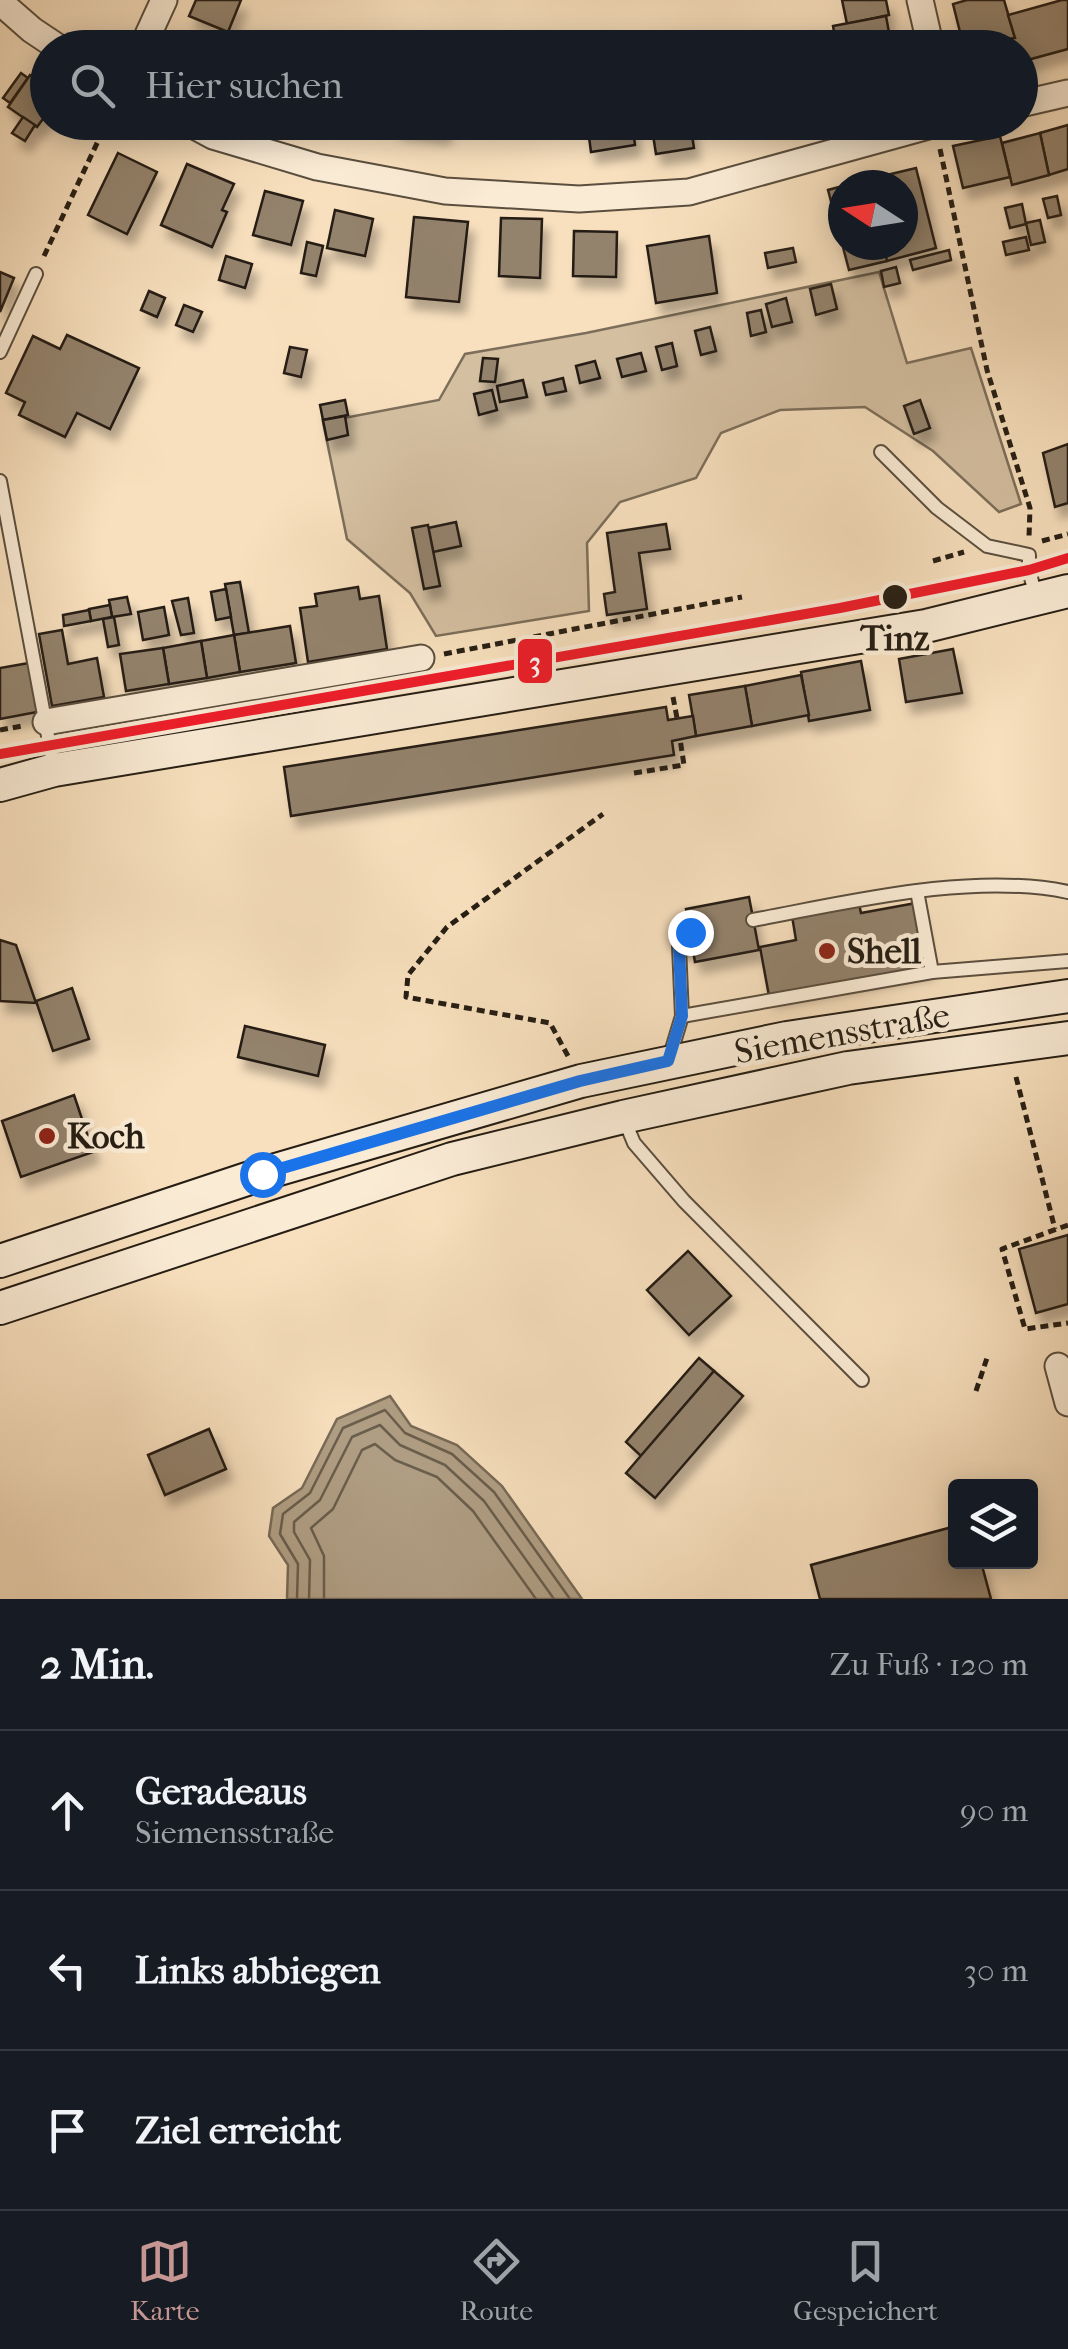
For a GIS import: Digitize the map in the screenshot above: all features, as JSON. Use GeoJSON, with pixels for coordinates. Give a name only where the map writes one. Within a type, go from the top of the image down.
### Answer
{"type":"FeatureCollection","features":[{"type":"Feature","properties":{"kind":"main road"},"geometry":{"type":"LineString","coordinates":[[0,785],[54,770],[926,626],[1052,596]]}},
{"type":"Feature","properties":{"kind":"main road","name":"Siemensstraße"},"geometry":{"type":"LineString","coordinates":[[0,1261],[262,1174],[580,1081],[805,1035],[1068,996]]}},
{"type":"Feature","properties":{"kind":"main road","name":"Siemensstraße"},"geometry":{"type":"LineString","coordinates":[[0,1308],[452,1159],[848,1068],[1068,1038]]}},
{"type":"Feature","properties":{"kind":"street"},"geometry":{"type":"LineString","coordinates":[[150,30],[164,0]]}},
{"type":"Feature","properties":{"kind":"street"},"geometry":{"type":"LineString","coordinates":[[920,0],[927,30]]}},
{"type":"Feature","properties":{"kind":"street"},"geometry":{"type":"LineString","coordinates":[[0,2],[32,30]]}},
{"type":"Feature","properties":{"kind":"street"},"geometry":{"type":"LineString","coordinates":[[1038,100],[1068,92]]}},
{"type":"Feature","properties":{"kind":"street"},"geometry":{"type":"LineString","coordinates":[[226,140],[317,168],[445,191],[579,198],[689,192],[911,140]]}},
{"type":"Feature","properties":{"kind":"street"},"geometry":{"type":"LineString","coordinates":[[46,722],[421,658]]}},
{"type":"Feature","properties":{"kind":"street"},"geometry":{"type":"LineString","coordinates":[[1058,1366],[1068,1404]]}},
{"type":"Feature","properties":{"kind":"lane"},"geometry":{"type":"LineString","coordinates":[[0,352],[36,274]]}},
{"type":"Feature","properties":{"kind":"lane"},"geometry":{"type":"LineString","coordinates":[[880,452],[937,508],[987,546],[1028,555],[1028,570],[1052,596]]}},
{"type":"Feature","properties":{"kind":"lane"},"geometry":{"type":"LineString","coordinates":[[0,481],[54,770]]}},
{"type":"Feature","properties":{"kind":"lane"},"geometry":{"type":"LineString","coordinates":[[753,920],[918,890],[1037,886],[1068,892]]}},
{"type":"Feature","properties":{"kind":"lane"},"geometry":{"type":"LineString","coordinates":[[918,890],[932,972]]}},
{"type":"Feature","properties":{"kind":"lane"},"geometry":{"type":"LineString","coordinates":[[668,1061],[682,1016],[679,946],[690,932]]}},
{"type":"Feature","properties":{"kind":"lane"},"geometry":{"type":"LineString","coordinates":[[682,1016],[932,972],[1068,960]]}},
{"type":"Feature","properties":{"kind":"lane"},"geometry":{"type":"LineString","coordinates":[[623,1117],[634,1143],[684,1201],[862,1380]]}},
{"type":"Feature","properties":{"kind":"path"},"geometry":{"type":"LineString","coordinates":[[36,274],[99,140]]}},
{"type":"Feature","properties":{"kind":"path"},"geometry":{"type":"LineString","coordinates":[[942,140],[987,370],[1030,508],[1029,544],[1068,534]]}},
{"type":"Feature","properties":{"kind":"path"},"geometry":{"type":"LineString","coordinates":[[421,658],[742,598]]}},
{"type":"Feature","properties":{"kind":"path"},"geometry":{"type":"LineString","coordinates":[[634,773],[684,765],[680,740]]}},
{"type":"Feature","properties":{"kind":"path"},"geometry":{"type":"LineString","coordinates":[[580,1081],[550,1023],[406,997],[408,975],[447,927],[603,814]]}},
{"type":"Feature","properties":{"kind":"path"},"geometry":{"type":"LineString","coordinates":[[1014,1070],[1055,1229]]}},
{"type":"Feature","properties":{"kind":"path"},"geometry":{"type":"LineString","coordinates":[[1068,1225],[1002,1248],[1025,1329],[1068,1323]]}},
{"type":"Feature","properties":{"kind":"path"},"geometry":{"type":"LineString","coordinates":[[976,1391],[988,1354]]}},
{"type":"Feature","properties":{"kind":"shaded area"},"geometry":{"type":"Polygon","coordinates":[[[879,272],[907,363],[971,348],[1021,504],[999,512],[933,451],[865,407],[780,410],[721,433],[696,478],[620,502],[587,543],[589,611],[436,636],[410,593],[347,539],[323,422],[439,400],[465,354],[879,272]]]}},
{"type":"Feature","properties":{"kind":"water"},"geometry":{"type":"Polygon","coordinates":[[[390,1396],[411,1426],[457,1445],[502,1486],[582,1599],[287,1599],[288,1565],[269,1536],[273,1508],[302,1488],[337,1419],[390,1396]]]}},
{"type":"Feature","properties":{"kind":"building"},"geometry":{"type":"Polygon","coordinates":[[[196,0],[241,0],[229,30],[189,16],[196,0]]]}},
{"type":"Feature","properties":{"kind":"building"},"geometry":{"type":"Polygon","coordinates":[[[842,0],[886,0],[889,15],[847,24],[842,0]]]}},
{"type":"Feature","properties":{"kind":"building"},"geometry":{"type":"Polygon","coordinates":[[[1004,0],[1013,30],[960,30],[953,4],[1004,0]]]}},
{"type":"Feature","properties":{"kind":"building"},"geometry":{"type":"Polygon","coordinates":[[[1068,0],[1068,49],[1038,57],[1038,30],[1013,30],[1008,15],[1068,0]]]}},
{"type":"Feature","properties":{"kind":"building"},"geometry":{"type":"Polygon","coordinates":[[[886,16],[889,30],[834,30],[833,26],[886,16]]]}},
{"type":"Feature","properties":{"kind":"building"},"geometry":{"type":"Polygon","coordinates":[[[21,73],[28,78],[10,103],[3,98],[21,73]]]}},
{"type":"Feature","properties":{"kind":"building"},"geometry":{"type":"Polygon","coordinates":[[[30,75],[30,122],[8,107],[30,75]]]}},
{"type":"Feature","properties":{"kind":"building"},"geometry":{"type":"Polygon","coordinates":[[[23,117],[30,122],[25,141],[12,133],[23,117]]]}},
{"type":"Feature","properties":{"kind":"building"},"geometry":{"type":"Polygon","coordinates":[[[1068,125],[1068,169],[1049,175],[1040,133],[1068,125]]]}},
{"type":"Feature","properties":{"kind":"building"},"geometry":{"type":"Polygon","coordinates":[[[1038,134],[1049,175],[1012,185],[1002,143],[1038,140],[1038,134]]]}},
{"type":"Feature","properties":{"kind":"building"},"geometry":{"type":"Polygon","coordinates":[[[589,140],[634,140],[635,145],[591,152],[589,140]]]}},
{"type":"Feature","properties":{"kind":"building"},"geometry":{"type":"Polygon","coordinates":[[[654,140],[693,140],[694,148],[656,154],[654,140]]]}},
{"type":"Feature","properties":{"kind":"building"},"geometry":{"type":"Polygon","coordinates":[[[1001,140],[1010,177],[963,188],[953,146],[1001,140]]]}},
{"type":"Feature","properties":{"kind":"building"},"geometry":{"type":"Polygon","coordinates":[[[118,153],[157,172],[127,234],[88,215],[118,153]]]}},
{"type":"Feature","properties":{"kind":"building"},"geometry":{"type":"Polygon","coordinates":[[[187,164],[234,184],[212,247],[161,225],[187,164]]]}},
{"type":"Feature","properties":{"kind":"building"},"geometry":{"type":"Polygon","coordinates":[[[918,176],[936,248],[918,253],[918,176]]]}},
{"type":"Feature","properties":{"kind":"building"},"geometry":{"type":"Polygon","coordinates":[[[265,191],[303,201],[291,245],[253,235],[265,191]]]}},
{"type":"Feature","properties":{"kind":"building"},"geometry":{"type":"Polygon","coordinates":[[[1057,196],[1061,215],[1048,218],[1043,199],[1057,196]]]}},
{"type":"Feature","properties":{"kind":"building"},"geometry":{"type":"Polygon","coordinates":[[[1022,204],[1026,224],[1010,228],[1005,208],[1022,204]]]}},
{"type":"Feature","properties":{"kind":"building"},"geometry":{"type":"Polygon","coordinates":[[[335,210],[373,219],[365,256],[327,248],[335,210]]]}},
{"type":"Feature","properties":{"kind":"building"},"geometry":{"type":"Polygon","coordinates":[[[414,217],[468,222],[459,302],[406,297],[414,217]]]}},
{"type":"Feature","properties":{"kind":"building"},"geometry":{"type":"Polygon","coordinates":[[[501,218],[542,219],[540,278],[499,276],[501,218]]]}},
{"type":"Feature","properties":{"kind":"building"},"geometry":{"type":"Polygon","coordinates":[[[1040,220],[1045,242],[1031,245],[1026,223],[1040,220]]]}},
{"type":"Feature","properties":{"kind":"building"},"geometry":{"type":"Polygon","coordinates":[[[574,231],[617,232],[616,277],[573,276],[574,231]]]}},
{"type":"Feature","properties":{"kind":"building"},"geometry":{"type":"Polygon","coordinates":[[[709,236],[717,293],[656,303],[647,246],[709,236]]]}},
{"type":"Feature","properties":{"kind":"building"},"geometry":{"type":"Polygon","coordinates":[[[1026,237],[1029,250],[1006,255],[1003,242],[1026,237]]]}},
{"type":"Feature","properties":{"kind":"building"},"geometry":{"type":"Polygon","coordinates":[[[307,242],[323,246],[316,276],[301,273],[307,242]]]}},
{"type":"Feature","properties":{"kind":"building"},"geometry":{"type":"Polygon","coordinates":[[[793,248],[796,262],[768,268],[765,253],[793,248]]]}},
{"type":"Feature","properties":{"kind":"building"},"geometry":{"type":"Polygon","coordinates":[[[949,250],[951,260],[913,270],[910,260],[949,250]]]}},
{"type":"Feature","properties":{"kind":"building"},"geometry":{"type":"Polygon","coordinates":[[[226,256],[252,264],[245,288],[219,280],[226,256]]]}},
{"type":"Feature","properties":{"kind":"building"},"geometry":{"type":"Polygon","coordinates":[[[846,260],[887,260],[887,261],[849,270],[846,260]]]}},
{"type":"Feature","properties":{"kind":"building"},"geometry":{"type":"Polygon","coordinates":[[[896,267],[900,283],[884,287],[881,271],[896,267]]]}},
{"type":"Feature","properties":{"kind":"building"},"geometry":{"type":"Polygon","coordinates":[[[0,272],[14,278],[0,312],[0,272]]]}},
{"type":"Feature","properties":{"kind":"building"},"geometry":{"type":"Polygon","coordinates":[[[831,284],[837,309],[816,315],[810,289],[831,284]]]}},
{"type":"Feature","properties":{"kind":"building"},"geometry":{"type":"Polygon","coordinates":[[[149,291],[165,298],[157,317],[141,310],[149,291]]]}},
{"type":"Feature","properties":{"kind":"building"},"geometry":{"type":"Polygon","coordinates":[[[786,298],[792,322],[772,327],[766,304],[786,298]]]}},
{"type":"Feature","properties":{"kind":"building"},"geometry":{"type":"Polygon","coordinates":[[[184,305],[202,312],[193,332],[176,325],[184,305]]]}},
{"type":"Feature","properties":{"kind":"building"},"geometry":{"type":"Polygon","coordinates":[[[761,310],[766,332],[751,336],[747,313],[761,310]]]}},
{"type":"Feature","properties":{"kind":"building"},"geometry":{"type":"Polygon","coordinates":[[[710,327],[716,351],[701,355],[695,331],[710,327]]]}},
{"type":"Feature","properties":{"kind":"building"},"geometry":{"type":"Polygon","coordinates":[[[67,335],[139,368],[110,429],[77,413],[65,437],[19,415],[25,402],[6,393],[33,336],[60,349],[67,335]]]}},
{"type":"Feature","properties":{"kind":"building"},"geometry":{"type":"Polygon","coordinates":[[[672,343],[677,366],[662,370],[656,347],[672,343]]]}},
{"type":"Feature","properties":{"kind":"building"},"geometry":{"type":"Polygon","coordinates":[[[290,347],[307,350],[301,377],[284,373],[290,347]]]}},
{"type":"Feature","properties":{"kind":"building"},"geometry":{"type":"Polygon","coordinates":[[[641,353],[646,371],[622,377],[617,359],[641,353]]]}},
{"type":"Feature","properties":{"kind":"building"},"geometry":{"type":"Polygon","coordinates":[[[483,358],[498,359],[495,382],[480,381],[483,358]]]}},
{"type":"Feature","properties":{"kind":"building"},"geometry":{"type":"Polygon","coordinates":[[[595,361],[600,378],[580,383],[576,366],[595,361]]]}},
{"type":"Feature","properties":{"kind":"building"},"geometry":{"type":"Polygon","coordinates":[[[563,378],[566,391],[546,395],[543,383],[563,378]]]}},
{"type":"Feature","properties":{"kind":"building"},"geometry":{"type":"Polygon","coordinates":[[[523,380],[527,397],[500,402],[497,386],[523,380]]]}},
{"type":"Feature","properties":{"kind":"building"},"geometry":{"type":"Polygon","coordinates":[[[492,390],[497,410],[479,415],[474,394],[492,390]]]}},
{"type":"Feature","properties":{"kind":"building"},"geometry":{"type":"Polygon","coordinates":[[[345,400],[348,415],[323,420],[320,405],[345,400]]]}},
{"type":"Feature","properties":{"kind":"building"},"geometry":{"type":"Polygon","coordinates":[[[920,400],[930,428],[914,434],[904,406],[920,400]]]}},
{"type":"Feature","properties":{"kind":"building"},"geometry":{"type":"Polygon","coordinates":[[[345,416],[348,435],[327,440],[323,420],[345,416]]]}},
{"type":"Feature","properties":{"kind":"building"},"geometry":{"type":"Polygon","coordinates":[[[1068,444],[1068,503],[1055,507],[1043,453],[1068,444]]]}},
{"type":"Feature","properties":{"kind":"building"},"geometry":{"type":"Polygon","coordinates":[[[456,522],[461,546],[433,552],[428,528],[456,522]]]}},
{"type":"Feature","properties":{"kind":"building"},"geometry":{"type":"Polygon","coordinates":[[[666,524],[670,549],[639,553],[647,609],[607,615],[604,594],[615,592],[607,533],[666,524]]]}},
{"type":"Feature","properties":{"kind":"building"},"geometry":{"type":"Polygon","coordinates":[[[428,525],[440,586],[424,589],[412,528],[428,525]]]}},
{"type":"Feature","properties":{"kind":"building"},"geometry":{"type":"Polygon","coordinates":[[[240,582],[249,633],[234,635],[225,584],[240,582]]]}},
{"type":"Feature","properties":{"kind":"building"},"geometry":{"type":"Polygon","coordinates":[[[358,587],[360,599],[379,596],[387,649],[308,662],[300,608],[317,606],[315,594],[358,587]]]}},
{"type":"Feature","properties":{"kind":"building"},"geometry":{"type":"Polygon","coordinates":[[[226,589],[231,617],[216,620],[211,592],[226,589]]]}},
{"type":"Feature","properties":{"kind":"building"},"geometry":{"type":"Polygon","coordinates":[[[127,597],[131,614],[112,617],[109,600],[127,597]]]}},
{"type":"Feature","properties":{"kind":"building"},"geometry":{"type":"Polygon","coordinates":[[[188,598],[194,633],[181,635],[172,601],[188,598]]]}},
{"type":"Feature","properties":{"kind":"building"},"geometry":{"type":"Polygon","coordinates":[[[110,605],[112,617],[91,621],[89,609],[110,605]]]}},
{"type":"Feature","properties":{"kind":"building"},"geometry":{"type":"Polygon","coordinates":[[[164,607],[169,635],[143,640],[138,612],[164,607]]]}},
{"type":"Feature","properties":{"kind":"building"},"geometry":{"type":"Polygon","coordinates":[[[89,610],[91,621],[64,626],[63,615],[89,610]]]}},
{"type":"Feature","properties":{"kind":"building"},"geometry":{"type":"Polygon","coordinates":[[[114,617],[119,645],[108,647],[103,619],[114,617]]]}},
{"type":"Feature","properties":{"kind":"building"},"geometry":{"type":"Polygon","coordinates":[[[290,626],[296,663],[240,672],[234,635],[290,626]]]}},
{"type":"Feature","properties":{"kind":"building"},"geometry":{"type":"Polygon","coordinates":[[[62,630],[68,664],[97,658],[104,697],[52,706],[39,634],[62,630]]]}},
{"type":"Feature","properties":{"kind":"building"},"geometry":{"type":"Polygon","coordinates":[[[234,635],[240,672],[207,678],[201,641],[234,635]]]}},
{"type":"Feature","properties":{"kind":"building"},"geometry":{"type":"Polygon","coordinates":[[[201,641],[207,678],[169,684],[163,648],[201,641]]]}},
{"type":"Feature","properties":{"kind":"building"},"geometry":{"type":"Polygon","coordinates":[[[163,648],[169,684],[126,691],[120,654],[163,648]]]}},
{"type":"Feature","properties":{"kind":"building"},"geometry":{"type":"Polygon","coordinates":[[[953,649],[962,693],[906,702],[899,659],[953,649]]]}},
{"type":"Feature","properties":{"kind":"building"},"geometry":{"type":"Polygon","coordinates":[[[861,661],[870,710],[809,721],[801,672],[861,661]]]}},
{"type":"Feature","properties":{"kind":"building"},"geometry":{"type":"Polygon","coordinates":[[[29,663],[37,712],[0,719],[0,668],[29,663]]]}},
{"type":"Feature","properties":{"kind":"building"},"geometry":{"type":"Polygon","coordinates":[[[801,675],[809,715],[752,726],[745,686],[801,675]]]}},
{"type":"Feature","properties":{"kind":"building"},"geometry":{"type":"Polygon","coordinates":[[[745,686],[752,726],[696,736],[689,695],[745,686]]]}},
{"type":"Feature","properties":{"kind":"building"},"geometry":{"type":"Polygon","coordinates":[[[666,707],[668,720],[693,716],[696,736],[672,741],[674,755],[291,816],[284,767],[666,707]]]}},
{"type":"Feature","properties":{"kind":"building"},"geometry":{"type":"Polygon","coordinates":[[[749,897],[759,950],[695,962],[686,909],[749,897]]]}},
{"type":"Feature","properties":{"kind":"building"},"geometry":{"type":"Polygon","coordinates":[[[916,903],[928,967],[769,996],[760,947],[796,940],[792,916],[859,904],[861,913],[916,903]]]}},
{"type":"Feature","properties":{"kind":"building"},"geometry":{"type":"Polygon","coordinates":[[[0,940],[16,945],[36,1003],[0,1001],[0,940]]]}},
{"type":"Feature","properties":{"kind":"building"},"geometry":{"type":"Polygon","coordinates":[[[72,988],[89,1039],[53,1051],[36,1001],[72,988]]]}},
{"type":"Feature","properties":{"kind":"building"},"geometry":{"type":"Polygon","coordinates":[[[245,1026],[325,1045],[318,1076],[238,1057],[245,1026]]]}},
{"type":"Feature","properties":{"kind":"building","name":"Koch"},"geometry":{"type":"Polygon","coordinates":[[[74,1095],[93,1152],[21,1177],[2,1121],[74,1095]]]}},
{"type":"Feature","properties":{"kind":"building"},"geometry":{"type":"Polygon","coordinates":[[[1068,1235],[1068,1304],[1036,1313],[1019,1249],[1068,1235]]]}},
{"type":"Feature","properties":{"kind":"building"},"geometry":{"type":"Polygon","coordinates":[[[688,1251],[731,1296],[689,1335],[647,1290],[688,1251]]]}},
{"type":"Feature","properties":{"kind":"building"},"geometry":{"type":"Polygon","coordinates":[[[699,1358],[714,1371],[641,1456],[626,1442],[699,1358]]]}},
{"type":"Feature","properties":{"kind":"building"},"geometry":{"type":"Polygon","coordinates":[[[714,1371],[743,1396],[655,1498],[626,1473],[714,1371]]]}},
{"type":"Feature","properties":{"kind":"building"},"geometry":{"type":"Polygon","coordinates":[[[209,1429],[226,1469],[165,1495],[148,1455],[209,1429]]]}},
{"type":"Feature","properties":{"kind":"building"},"geometry":{"type":"Polygon","coordinates":[[[948,1528],[948,1569],[983,1569],[991,1599],[820,1599],[811,1565],[948,1528]]]}},
{"type":"Feature","properties":{"kind":"transit line","name":"3"},"geometry":{"type":"LineString","coordinates":[[0,754],[840,608],[1029,570],[1068,558]]}},
{"type":"Feature","properties":{"kind":"place","name":"Tinz"},"geometry":{"type":"Point","coordinates":[895,597]}},
{"type":"Feature","properties":{"kind":"place","name":"Shell"},"geometry":{"type":"Point","coordinates":[827,951]}},
{"type":"Feature","properties":{"kind":"place","name":"Koch"},"geometry":{"type":"Point","coordinates":[47,1136]}},
{"type":"Feature","properties":{"kind":"route"},"geometry":{"type":"LineString","coordinates":[[262,1174],[580,1081],[668,1061],[682,1016],[679,946],[690,932]]}}]}
